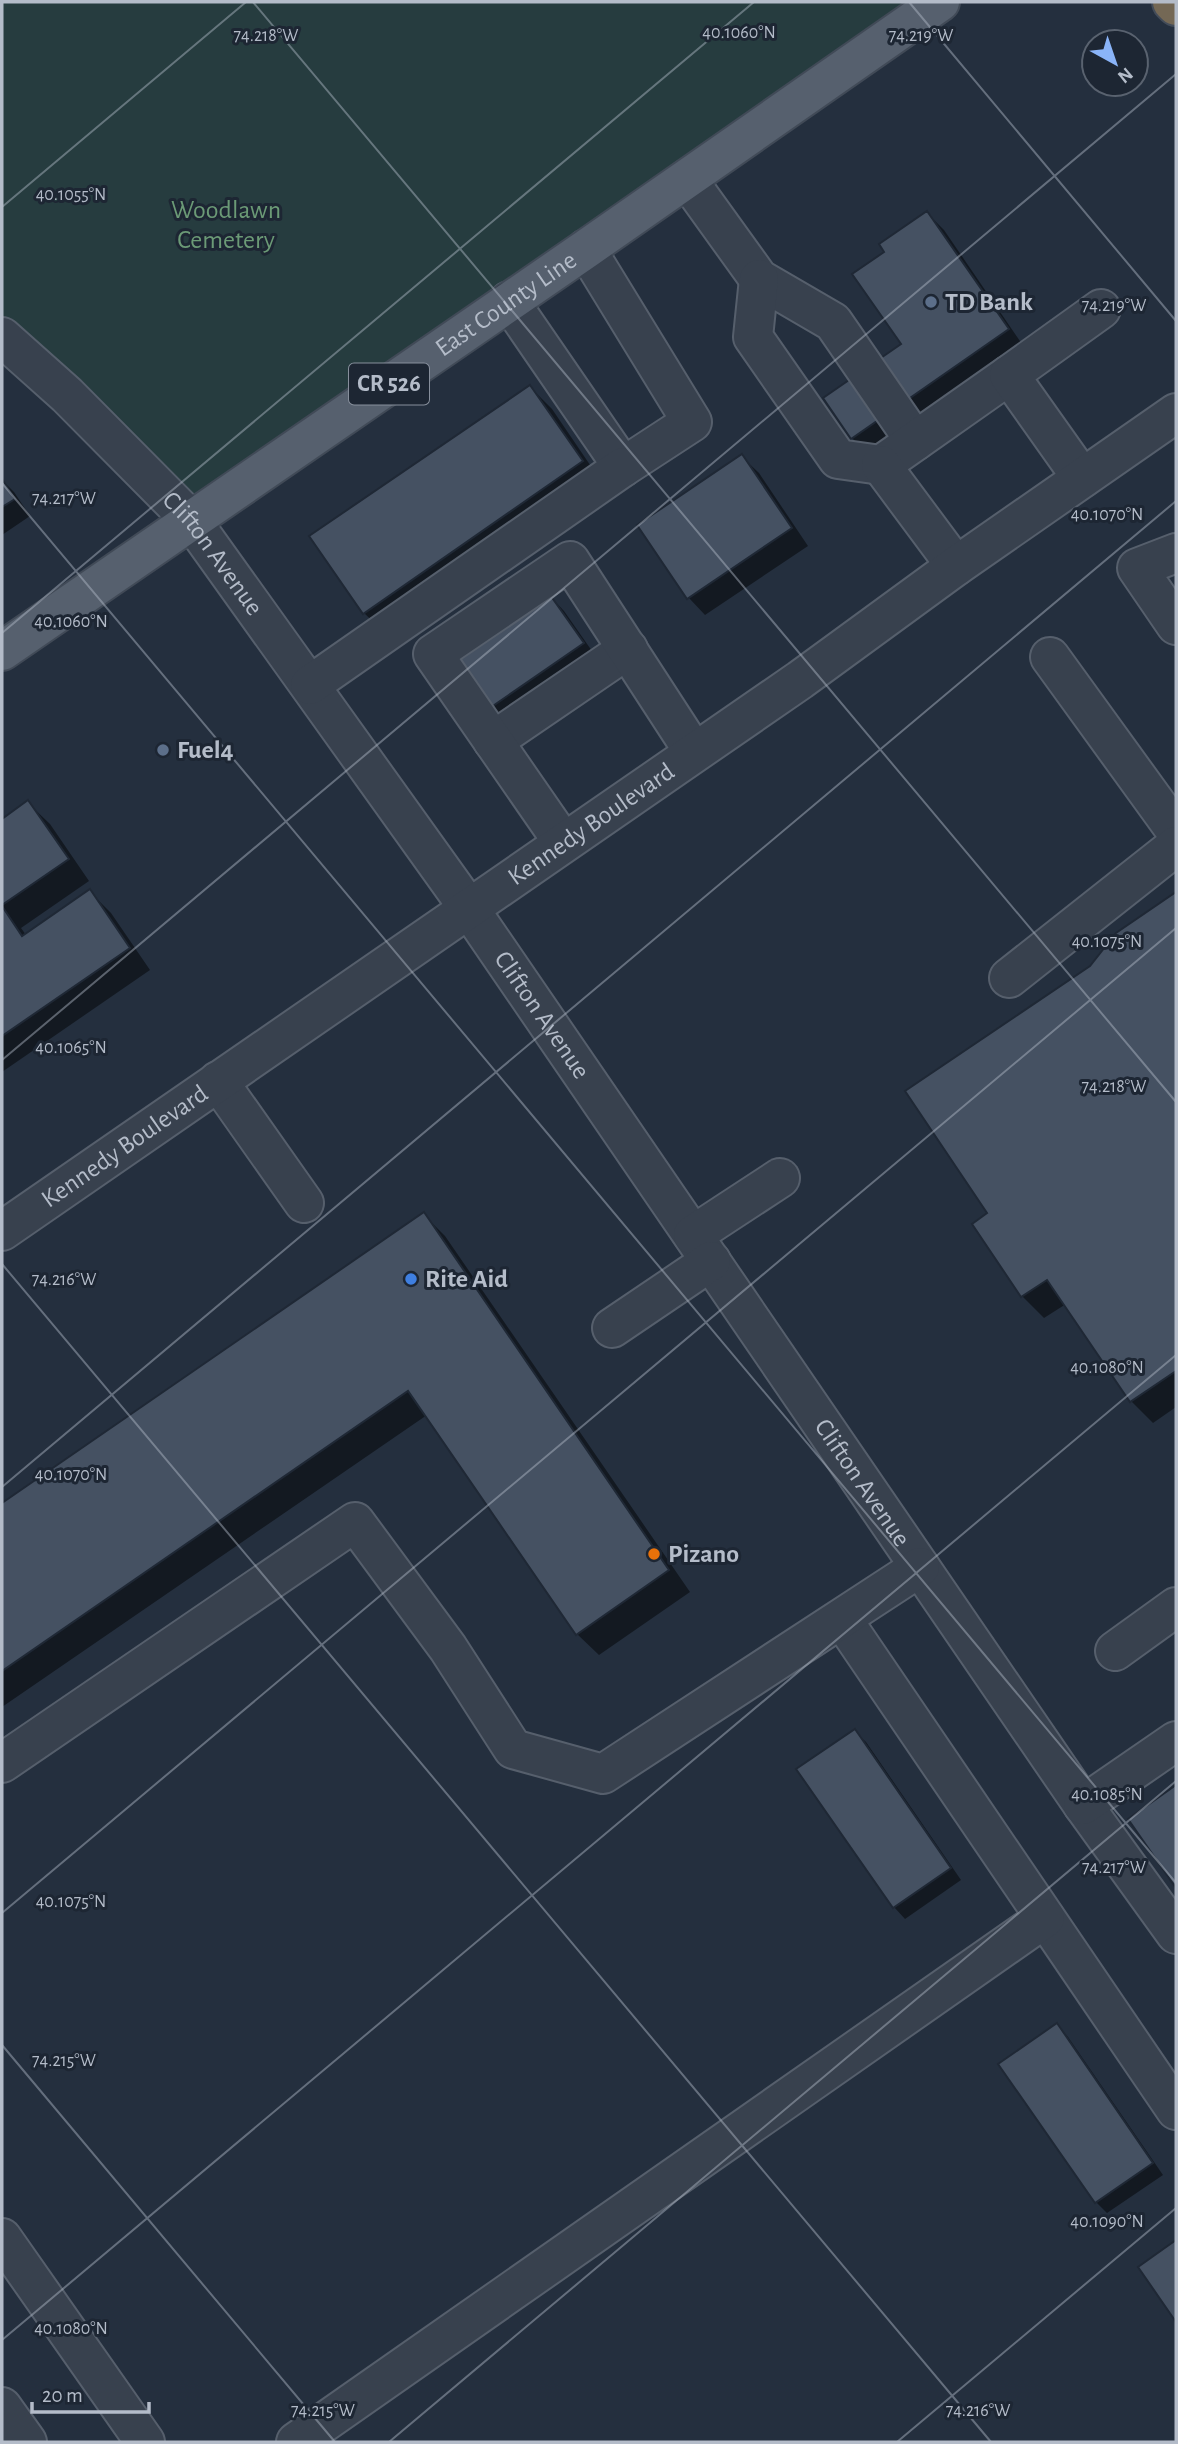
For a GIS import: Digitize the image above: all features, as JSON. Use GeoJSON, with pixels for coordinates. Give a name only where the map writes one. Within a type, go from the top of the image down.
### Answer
{"type":"FeatureCollection","features":[{"type":"Feature","properties":{"kind":"highway"},"geometry":{"type":"LineString","coordinates":[[1172,2],[1176,6]]}},
{"type":"Feature","properties":{"kind":"main road","name":"East County Line"},"geometry":{"type":"LineString","coordinates":[[2,651],[940,2]]}},
{"type":"Feature","properties":{"kind":"street"},"geometry":{"type":"LineString","coordinates":[[687,179],[760,279],[833,322],[915,441]]}},
{"type":"Feature","properties":{"kind":"street"},"geometry":{"type":"LineString","coordinates":[[310,685],[622,467],[692,422],[586,248]]}},
{"type":"Feature","properties":{"kind":"street"},"geometry":{"type":"LineString","coordinates":[[760,279],[753,337],[838,459],[881,465],[1101,309]]}},
{"type":"Feature","properties":{"kind":"street"},"geometry":{"type":"LineString","coordinates":[[509,301],[622,467]]}},
{"type":"Feature","properties":{"kind":"street","name":"Clifton Avenue"},"geometry":{"type":"LineString","coordinates":[[2,337],[67,395],[191,520],[468,907],[1083,1805],[1176,1934]]}},
{"type":"Feature","properties":{"kind":"street"},"geometry":{"type":"LineString","coordinates":[[1009,375],[1082,478]]}},
{"type":"Feature","properties":{"kind":"street","name":"Kennedy Boulevard"},"geometry":{"type":"LineString","coordinates":[[2,1231],[800,680],[956,566],[1176,414]]}},
{"type":"Feature","properties":{"kind":"street"},"geometry":{"type":"LineString","coordinates":[[881,465],[956,566]]}},
{"type":"Feature","properties":{"kind":"street"},"geometry":{"type":"LineString","coordinates":[[1176,553],[1137,568],[1176,625]]}},
{"type":"Feature","properties":{"kind":"street"},"geometry":{"type":"LineString","coordinates":[[564,842],[433,654],[570,561],[694,752]]}},
{"type":"Feature","properties":{"kind":"street"},"geometry":{"type":"LineString","coordinates":[[493,741],[628,649]]}},
{"type":"Feature","properties":{"kind":"street"},"geometry":{"type":"LineString","coordinates":[[1050,657],[1176,831]]}},
{"type":"Feature","properties":{"kind":"street"},"geometry":{"type":"LineString","coordinates":[[1009,978],[1176,846]]}},
{"type":"Feature","properties":{"kind":"street"},"geometry":{"type":"LineString","coordinates":[[218,1081],[304,1203]]}},
{"type":"Feature","properties":{"kind":"street"},"geometry":{"type":"LineString","coordinates":[[612,1328],[780,1178]]}},
{"type":"Feature","properties":{"kind":"street"},"geometry":{"type":"LineString","coordinates":[[2,1763],[355,1522],[448,1648],[513,1749],[603,1774],[920,1567]]}},
{"type":"Feature","properties":{"kind":"street"},"geometry":{"type":"LineString","coordinates":[[1115,1651],[1176,1607]]}},
{"type":"Feature","properties":{"kind":"street"},"geometry":{"type":"LineString","coordinates":[[842,1619],[1176,2110]]}},
{"type":"Feature","properties":{"kind":"street"},"geometry":{"type":"LineString","coordinates":[[1083,1805],[1176,1741]]}},
{"type":"Feature","properties":{"kind":"street"},"geometry":{"type":"LineString","coordinates":[[296,2442],[1045,1918]]}},
{"type":"Feature","properties":{"kind":"street"},"geometry":{"type":"LineString","coordinates":[[2,2238],[145,2442]]}},
{"type":"Feature","properties":{"kind":"street"},"geometry":{"type":"LineString","coordinates":[[2,2407],[27,2442]]}},
{"type":"Feature","properties":{"kind":"green space","name":"Woodlawn Cemetery"},"geometry":{"type":"Polygon","coordinates":[[[2,2],[940,2],[191,520],[2,337],[2,2]]]}},
{"type":"Feature","properties":{"kind":"building","name":"TD Bank"},"geometry":{"type":"Polygon","coordinates":[[[927,211],[1009,329],[851,439],[823,398],[901,344],[852,274],[884,252],[879,244],[927,211]]]}},
{"type":"Feature","properties":{"kind":"building"},"geometry":{"type":"Polygon","coordinates":[[[530,385],[583,461],[363,614],[309,536],[530,385]]]}},
{"type":"Feature","properties":{"kind":"building"},"geometry":{"type":"Polygon","coordinates":[[[742,454],[792,528],[687,599],[637,525],[742,454]]]}},
{"type":"Feature","properties":{"kind":"building"},"geometry":{"type":"Polygon","coordinates":[[[2,479],[15,499],[2,507],[2,479]]]}},
{"type":"Feature","properties":{"kind":"building"},"geometry":{"type":"Polygon","coordinates":[[[548,592],[584,643],[487,710],[451,658],[548,592]]]}},
{"type":"Feature","properties":{"kind":"building"},"geometry":{"type":"Polygon","coordinates":[[[28,800],[69,859],[2,905],[2,819],[28,800]]]}},
{"type":"Feature","properties":{"kind":"building"},"geometry":{"type":"Polygon","coordinates":[[[90,889],[130,948],[2,1036],[2,906],[22,936],[90,889]]]}},
{"type":"Feature","properties":{"kind":"building"},"geometry":{"type":"Polygon","coordinates":[[[1176,892],[1176,1371],[1130,1402],[1047,1280],[1021,1297],[972,1224],[987,1213],[905,1091],[1090,966],[1116,933],[1176,892]]]}},
{"type":"Feature","properties":{"kind":"building"},"geometry":{"type":"Polygon","coordinates":[[[424,1212],[669,1570],[576,1635],[408,1391],[2,1671],[2,1503],[424,1212]]]}},
{"type":"Feature","properties":{"kind":"building"},"geometry":{"type":"Polygon","coordinates":[[[855,1729],[951,1868],[893,1908],[796,1769],[855,1729]]]}},
{"type":"Feature","properties":{"kind":"building"},"geometry":{"type":"Polygon","coordinates":[[[1176,1785],[1176,1888],[1128,1819],[1176,1785]]]}},
{"type":"Feature","properties":{"kind":"building"},"geometry":{"type":"Polygon","coordinates":[[[1057,2023],[1153,2163],[1095,2203],[998,2064],[1057,2023]]]}},
{"type":"Feature","properties":{"kind":"building"},"geometry":{"type":"Polygon","coordinates":[[[1176,2240],[1176,2322],[1138,2267],[1176,2240]]]}},
{"type":"Feature","properties":{"kind":"place","name":"TD Bank"},"geometry":{"type":"Point","coordinates":[931,302]}},
{"type":"Feature","properties":{"kind":"place","name":"Fuel4"},"geometry":{"type":"Point","coordinates":[163,750]}},
{"type":"Feature","properties":{"kind":"place","name":"Rite Aid"},"geometry":{"type":"Point","coordinates":[411,1279]}},
{"type":"Feature","properties":{"kind":"place","name":"Pizano"},"geometry":{"type":"Point","coordinates":[654,1554]}}]}
